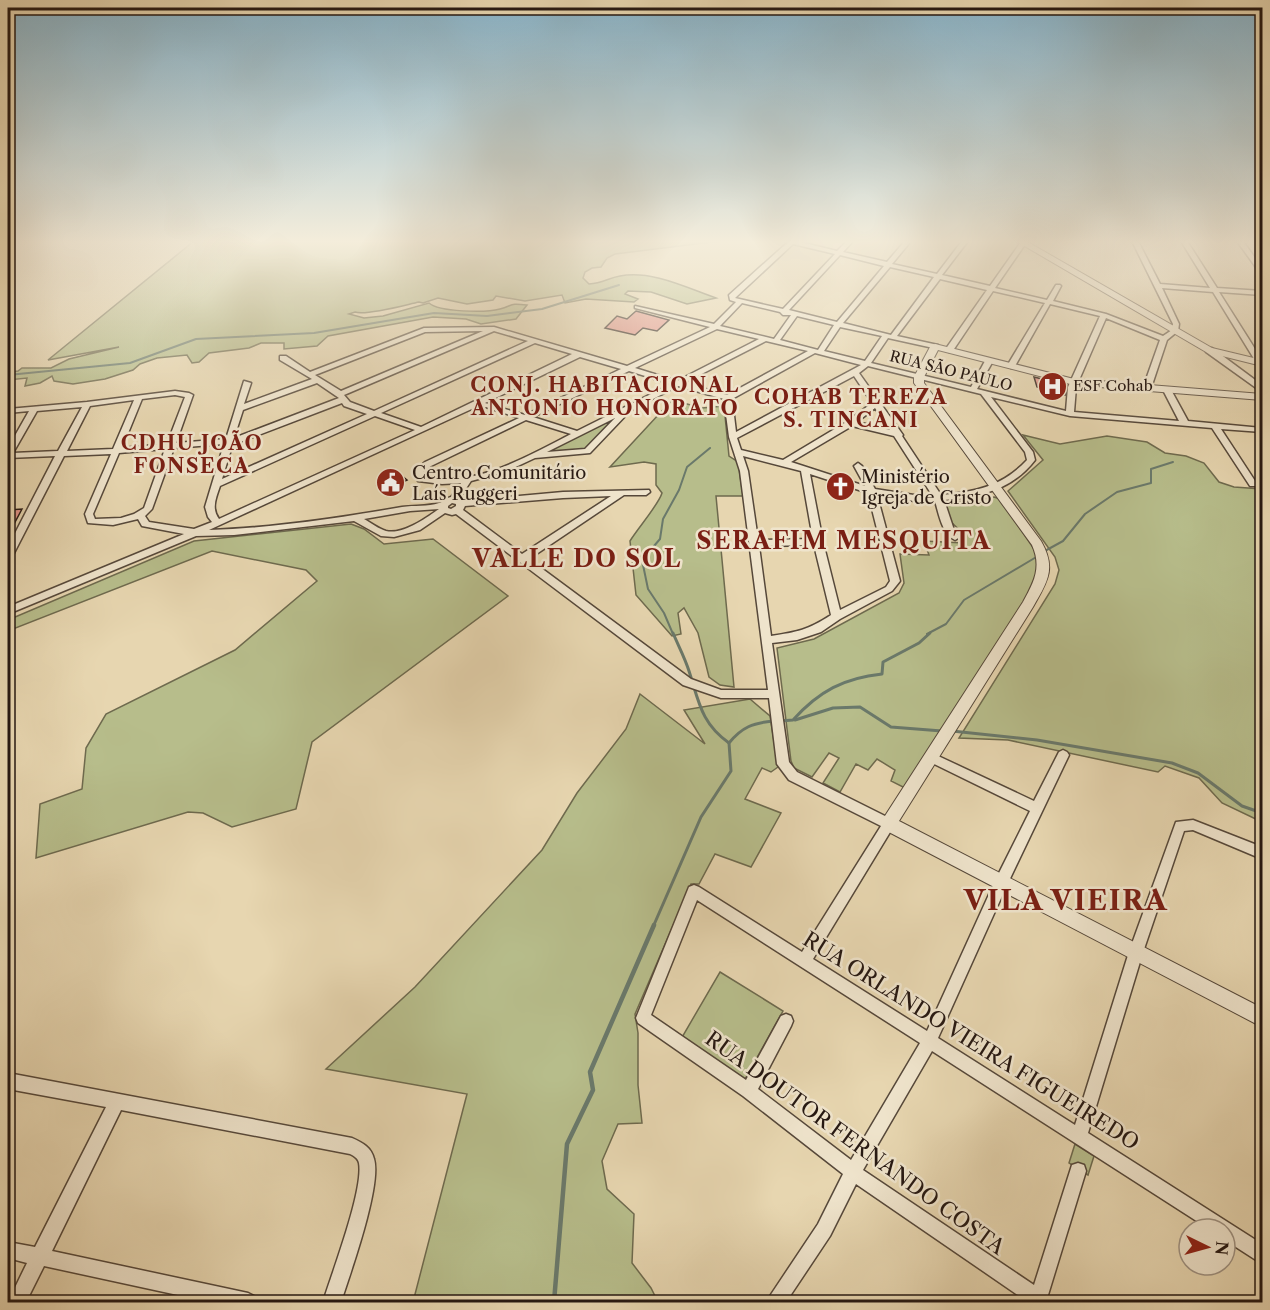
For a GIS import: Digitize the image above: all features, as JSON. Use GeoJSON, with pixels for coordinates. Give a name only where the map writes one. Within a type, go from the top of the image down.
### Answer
{"type":"FeatureCollection","features":[{"type":"Feature","properties":{"kind":"street"},"geometry":{"type":"LineString","coordinates":[[740,302],[715,327],[428,464],[419,471],[421,479],[469,478],[496,474],[765,339]]}},
{"type":"Feature","properties":{"kind":"street"},"geometry":{"type":"LineString","coordinates":[[741,302],[949,350],[1074,382],[1263,398]]}},
{"type":"Feature","properties":{"kind":"street"},"geometry":{"type":"LineString","coordinates":[[783,312],[792,302]]}},
{"type":"Feature","properties":{"kind":"street"},"geometry":{"type":"LineString","coordinates":[[238,409],[424,330],[494,329],[728,398],[817,352],[857,302]]}},
{"type":"Feature","properties":{"kind":"street"},"geometry":{"type":"LineString","coordinates":[[733,437],[867,364],[918,302]]}},
{"type":"Feature","properties":{"kind":"street"},"geometry":{"type":"LineString","coordinates":[[949,350],[983,302]]}},
{"type":"Feature","properties":{"kind":"street"},"geometry":{"type":"LineString","coordinates":[[1011,366],[1049,302]]}},
{"type":"Feature","properties":{"kind":"street"},"geometry":{"type":"LineString","coordinates":[[1054,302],[1104,315],[1164,339]]}},
{"type":"Feature","properties":{"kind":"street"},"geometry":{"type":"LineString","coordinates":[[1125,302],[1209,350],[1263,388]]}},
{"type":"Feature","properties":{"kind":"street"},"geometry":{"type":"LineString","coordinates":[[1167,302],[1175,319],[1175,331]]}},
{"type":"Feature","properties":{"kind":"street"},"geometry":{"type":"LineString","coordinates":[[1222,302],[1261,363]]}},
{"type":"Feature","properties":{"kind":"street","name":"RUA SÃO PAULO"},"geometry":{"type":"LineString","coordinates":[[637,307],[1070,414],[1263,430]]}},
{"type":"Feature","properties":{"kind":"street"},"geometry":{"type":"LineString","coordinates":[[776,341],[794,315]]}},
{"type":"Feature","properties":{"kind":"street"},"geometry":{"type":"LineString","coordinates":[[1070,414],[1074,382],[1104,315]]}},
{"type":"Feature","properties":{"kind":"street"},"geometry":{"type":"LineString","coordinates":[[8,455],[116,451],[227,441],[252,435],[494,329]]}},
{"type":"Feature","properties":{"kind":"street"},"geometry":{"type":"LineString","coordinates":[[1147,388],[1164,339],[1175,331]]}},
{"type":"Feature","properties":{"kind":"street"},"geometry":{"type":"LineString","coordinates":[[215,485],[535,341]]}},
{"type":"Feature","properties":{"kind":"street"},"geometry":{"type":"LineString","coordinates":[[804,961],[933,758],[1044,574],[1046,565],[1037,544],[923,391],[919,377],[935,347]]}},
{"type":"Feature","properties":{"kind":"street"},"geometry":{"type":"LineString","coordinates":[[1209,350],[1261,363]]}},
{"type":"Feature","properties":{"kind":"street"},"geometry":{"type":"LineString","coordinates":[[8,611],[146,552],[198,533],[476,405],[579,354]]}},
{"type":"Feature","properties":{"kind":"street"},"geometry":{"type":"LineString","coordinates":[[283,358],[341,397],[374,415],[420,429]]}},
{"type":"Feature","properties":{"kind":"street"},"geometry":{"type":"LineString","coordinates":[[973,390],[989,361]]}},
{"type":"Feature","properties":{"kind":"street"},"geometry":{"type":"LineString","coordinates":[[855,372],[899,435],[939,500],[947,524],[955,537]]}},
{"type":"Feature","properties":{"kind":"street"},"geometry":{"type":"LineString","coordinates":[[218,523],[209,513],[209,507],[227,441],[247,383]]}},
{"type":"Feature","properties":{"kind":"street"},"geometry":{"type":"LineString","coordinates":[[1167,390],[1185,424]]}},
{"type":"Feature","properties":{"kind":"street"},"geometry":{"type":"LineString","coordinates":[[8,411],[175,393],[189,395],[172,446],[143,514],[145,524],[198,533],[234,532],[355,518],[410,508],[444,508],[563,495],[646,492]]}},
{"type":"Feature","properties":{"kind":"street"},"geometry":{"type":"LineString","coordinates":[[738,452],[784,463],[872,491],[920,500],[939,500],[997,489],[1031,460],[1029,452],[984,393]]}},
{"type":"Feature","properties":{"kind":"street"},"geometry":{"type":"LineString","coordinates":[[139,398],[89,514],[94,522],[106,522],[143,514]]}},
{"type":"Feature","properties":{"kind":"street"},"geometry":{"type":"LineString","coordinates":[[728,398],[733,437],[744,471],[783,764],[793,776],[1263,1017]]}},
{"type":"Feature","properties":{"kind":"street"},"geometry":{"type":"LineString","coordinates":[[8,555],[18,540],[87,404]]}},
{"type":"Feature","properties":{"kind":"street"},"geometry":{"type":"LineString","coordinates":[[784,463],[851,423],[877,404]]}},
{"type":"Feature","properties":{"kind":"street"},"geometry":{"type":"LineString","coordinates":[[476,405],[487,405],[575,433]]}},
{"type":"Feature","properties":{"kind":"street"},"geometry":{"type":"LineString","coordinates":[[532,456],[587,451],[628,408]]}},
{"type":"Feature","properties":{"kind":"street"},"geometry":{"type":"LineString","coordinates":[[8,455],[34,410]]}},
{"type":"Feature","properties":{"kind":"street"},"geometry":{"type":"LineString","coordinates":[[851,423],[899,435]]}},
{"type":"Feature","properties":{"kind":"street"},"geometry":{"type":"LineString","coordinates":[[1215,426],[1253,484]]}},
{"type":"Feature","properties":{"kind":"street"},"geometry":{"type":"LineString","coordinates":[[767,640],[797,636],[817,629],[836,616],[889,589],[894,581],[872,491],[858,466]]}},
{"type":"Feature","properties":{"kind":"street"},"geometry":{"type":"LineString","coordinates":[[806,470],[818,542],[836,616]]}},
{"type":"Feature","properties":{"kind":"street"},"geometry":{"type":"LineString","coordinates":[[457,505],[459,489],[469,478]]}},
{"type":"Feature","properties":{"kind":"street"},"geometry":{"type":"LineString","coordinates":[[523,558],[622,493]]}},
{"type":"Feature","properties":{"kind":"street"},"geometry":{"type":"LineString","coordinates":[[457,505],[687,682],[721,694],[772,694]]}},
{"type":"Feature","properties":{"kind":"street"},"geometry":{"type":"LineString","coordinates":[[355,518],[384,534],[394,534],[417,528],[444,508]]}},
{"type":"Feature","properties":{"kind":"street"},"geometry":{"type":"LineString","coordinates":[[753,543],[818,542]]}},
{"type":"Feature","properties":{"kind":"street"},"geometry":{"type":"LineString","coordinates":[[776,1302],[825,1230],[853,1172],[930,1040],[1036,808],[1063,755]]}},
{"type":"Feature","properties":{"kind":"street"},"geometry":{"type":"LineString","coordinates":[[933,758],[1036,808]]}},
{"type":"Feature","properties":{"kind":"street"},"geometry":{"type":"LineString","coordinates":[[1080,1135],[1136,952],[1177,830],[1180,826],[1193,825],[1263,854]]}},
{"type":"Feature","properties":{"kind":"street","name":"RUA ORLANDO VIEIRA FIGUEIREDO"},"geometry":{"type":"LineString","coordinates":[[643,1018],[694,891],[1206,1217]]}},
{"type":"Feature","properties":{"kind":"street","name":"RUA DOUTOR FERNANDO COSTA"},"geometry":{"type":"LineString","coordinates":[[643,1018],[748,1091],[853,1172],[1039,1301]]}},
{"type":"Feature","properties":{"kind":"street"},"geometry":{"type":"LineString","coordinates":[[748,1091],[786,1021]]}},
{"type":"Feature","properties":{"kind":"street"},"geometry":{"type":"LineString","coordinates":[[8,1081],[352,1146],[364,1153],[368,1164],[366,1188],[332,1302]]}},
{"type":"Feature","properties":{"kind":"street"},"geometry":{"type":"LineString","coordinates":[[17,1302],[117,1102]]}},
{"type":"Feature","properties":{"kind":"street"},"geometry":{"type":"LineString","coordinates":[[1039,1301],[1078,1171]]}},
{"type":"Feature","properties":{"kind":"street","name":"RUA ORLANDO VIEIRA FIGUEIREDO"},"geometry":{"type":"LineString","coordinates":[[1237,1237],[1263,1254]]}},
{"type":"Feature","properties":{"kind":"street"},"geometry":{"type":"LineString","coordinates":[[8,1250],[249,1302]]}},
{"type":"Feature","properties":{"kind":"green space"},"geometry":{"type":"Polygon","coordinates":[[[119,302],[418,302],[349,314],[364,318],[383,316],[429,303],[452,310],[474,311],[500,309],[514,304],[527,305],[516,319],[481,324],[466,319],[433,317],[328,336],[317,346],[284,349],[284,343],[261,343],[249,348],[209,353],[199,362],[192,363],[187,355],[157,358],[140,364],[133,370],[105,379],[73,384],[54,381],[52,376],[40,383],[25,386],[27,378],[8,380],[8,372],[22,368],[51,368],[69,359],[119,347],[48,360],[119,302]]]}},
{"type":"Feature","properties":{"kind":"green space"},"geometry":{"type":"Polygon","coordinates":[[[672,400],[702,408],[724,406],[729,456],[738,462],[743,496],[716,496],[734,687],[720,685],[709,677],[698,633],[684,608],[678,613],[681,634],[672,636],[636,595],[630,541],[662,493],[656,485],[656,464],[644,462],[610,467],[672,400]]]}},
{"type":"Feature","properties":{"kind":"green space"},"geometry":{"type":"Polygon","coordinates":[[[607,422],[612,423],[584,451],[547,452],[607,422]]]}},
{"type":"Feature","properties":{"kind":"green space"},"geometry":{"type":"Polygon","coordinates":[[[1023,435],[1060,444],[1107,436],[1147,442],[1165,453],[1186,456],[1204,463],[1219,482],[1234,487],[1262,489],[1262,822],[1222,803],[1199,778],[1165,766],[1158,772],[1008,740],[959,738],[1055,584],[1059,570],[1055,557],[1008,491],[1043,460],[1023,435]]]}},
{"type":"Feature","properties":{"kind":"green space"},"geometry":{"type":"Polygon","coordinates":[[[994,497],[1000,499],[1036,552],[1040,577],[905,788],[891,781],[895,770],[877,759],[868,770],[856,764],[840,792],[823,783],[839,758],[829,753],[812,777],[794,768],[791,761],[777,648],[814,639],[899,593],[904,583],[900,554],[929,555],[924,541],[964,543],[966,536],[951,522],[946,506],[949,503],[994,497]]]}},
{"type":"Feature","properties":{"kind":"green space"},"geometry":{"type":"Polygon","coordinates":[[[351,524],[364,529],[384,544],[433,539],[508,596],[312,742],[296,809],[232,827],[203,813],[188,812],[36,858],[40,804],[82,789],[86,748],[106,714],[235,650],[317,581],[306,570],[212,551],[8,631],[8,620],[194,541],[351,524]]]}},
{"type":"Feature","properties":{"kind":"green space"},"geometry":{"type":"Polygon","coordinates":[[[640,694],[705,744],[684,710],[750,699],[770,716],[778,767],[771,772],[762,768],[745,799],[781,813],[751,867],[715,854],[699,884],[691,884],[635,1014],[642,1123],[618,1124],[602,1161],[607,1189],[634,1214],[632,1263],[651,1288],[658,1302],[413,1302],[467,1094],[326,1069],[415,987],[542,850],[577,793],[626,729],[640,694]]]}},
{"type":"Feature","properties":{"kind":"green space"},"geometry":{"type":"Polygon","coordinates":[[[720,972],[783,1011],[744,1081],[681,1039],[720,972]]]}},
{"type":"Feature","properties":{"kind":"green space"},"geometry":{"type":"Polygon","coordinates":[[[1075,1144],[1094,1156],[1088,1175],[1069,1163],[1075,1144]]]}},
{"type":"Feature","properties":{"kind":"building"},"geometry":{"type":"Polygon","coordinates":[[[636,311],[669,320],[657,331],[643,328],[635,335],[605,328],[617,316],[627,319],[636,311]]]}},
{"type":"Feature","properties":{"kind":"building","name":"ESF Cohab"},"geometry":{"type":"Polygon","coordinates":[[[1034,377],[1066,385],[1065,395],[1037,387],[1034,377]]]}},
{"type":"Feature","properties":{"kind":"building","name":"Centro Comunitário Laís Ruggeri"},"geometry":{"type":"Polygon","coordinates":[[[401,475],[407,480],[384,491],[377,485],[389,478],[401,475]]]}},
{"type":"Feature","properties":{"kind":"building"},"geometry":{"type":"Polygon","coordinates":[[[22,509],[14,524],[8,525],[8,510],[22,509]]]}},
{"type":"Feature","properties":{"kind":"waterway"},"geometry":{"type":"LineString","coordinates":[[8,375],[130,363],[196,339],[314,333],[434,313],[487,316],[542,309],[564,302]]}},
{"type":"Feature","properties":{"kind":"waterway"},"geometry":{"type":"LineString","coordinates":[[673,634],[664,613],[648,589],[642,560],[660,539],[663,519],[679,490],[687,467],[710,448]]}},
{"type":"Feature","properties":{"kind":"waterway"},"geometry":{"type":"LineString","coordinates":[[1043,552],[1063,541],[1085,514],[1117,492],[1151,483],[1151,469],[1173,462]]}},
{"type":"Feature","properties":{"kind":"waterway"},"geometry":{"type":"LineString","coordinates":[[927,634],[946,624],[964,600],[1038,556]]}},
{"type":"Feature","properties":{"kind":"waterway"},"geometry":{"type":"LineString","coordinates":[[673,633],[702,711],[712,728],[729,743]]}},
{"type":"Feature","properties":{"kind":"waterway"},"geometry":{"type":"LineString","coordinates":[[780,721],[793,720],[813,701],[833,688],[856,679],[882,674],[883,662],[919,643],[930,633]]}},
{"type":"Feature","properties":{"kind":"waterway"},"geometry":{"type":"LineString","coordinates":[[795,720],[833,708],[860,707],[891,727],[942,731]]}},
{"type":"Feature","properties":{"kind":"waterway"},"geometry":{"type":"LineString","coordinates":[[729,743],[748,727],[773,721]]}},
{"type":"Feature","properties":{"kind":"waterway"},"geometry":{"type":"LineString","coordinates":[[952,731],[1037,740],[1172,763],[1198,773],[1242,806],[1262,813]]}},
{"type":"Feature","properties":{"kind":"waterway"},"geometry":{"type":"LineString","coordinates":[[653,927],[701,817],[731,771],[729,743]]}},
{"type":"Feature","properties":{"kind":"waterway"},"geometry":{"type":"LineString","coordinates":[[554,1302],[567,1144],[593,1090],[590,1072],[654,925]]}},
{"type":"Feature","properties":{"kind":"place","name":"ESF Cohab"},"geometry":{"type":"Point","coordinates":[1052,386]}},
{"type":"Feature","properties":{"kind":"place","name":"Centro Comunitário Laís Ruggeri"},"geometry":{"type":"Point","coordinates":[391,483]}},
{"type":"Feature","properties":{"kind":"place","name":"Ministério Igreja de Cristo"},"geometry":{"type":"Point","coordinates":[840,487]}},
{"type":"Feature","properties":{"kind":"district","name":"CONJ. HABITACIONAL ANTONIO HONORATO"},"geometry":{"type":"Point","coordinates":[605,396]}},
{"type":"Feature","properties":{"kind":"district","name":"COHAB TEREZA S. TINCANI"},"geometry":{"type":"Point","coordinates":[851,408]}},
{"type":"Feature","properties":{"kind":"district","name":"CDHU JOÃO FONSECA"},"geometry":{"type":"Point","coordinates":[192,454]}},
{"type":"Feature","properties":{"kind":"district","name":"SERAFIM MESQUITA"},"geometry":{"type":"Point","coordinates":[844,541]}},
{"type":"Feature","properties":{"kind":"district","name":"VALLE DO SOL"},"geometry":{"type":"Point","coordinates":[577,559]}},
{"type":"Feature","properties":{"kind":"district","name":"VILA VIEIRA"},"geometry":{"type":"Point","coordinates":[1066,900]}}]}
